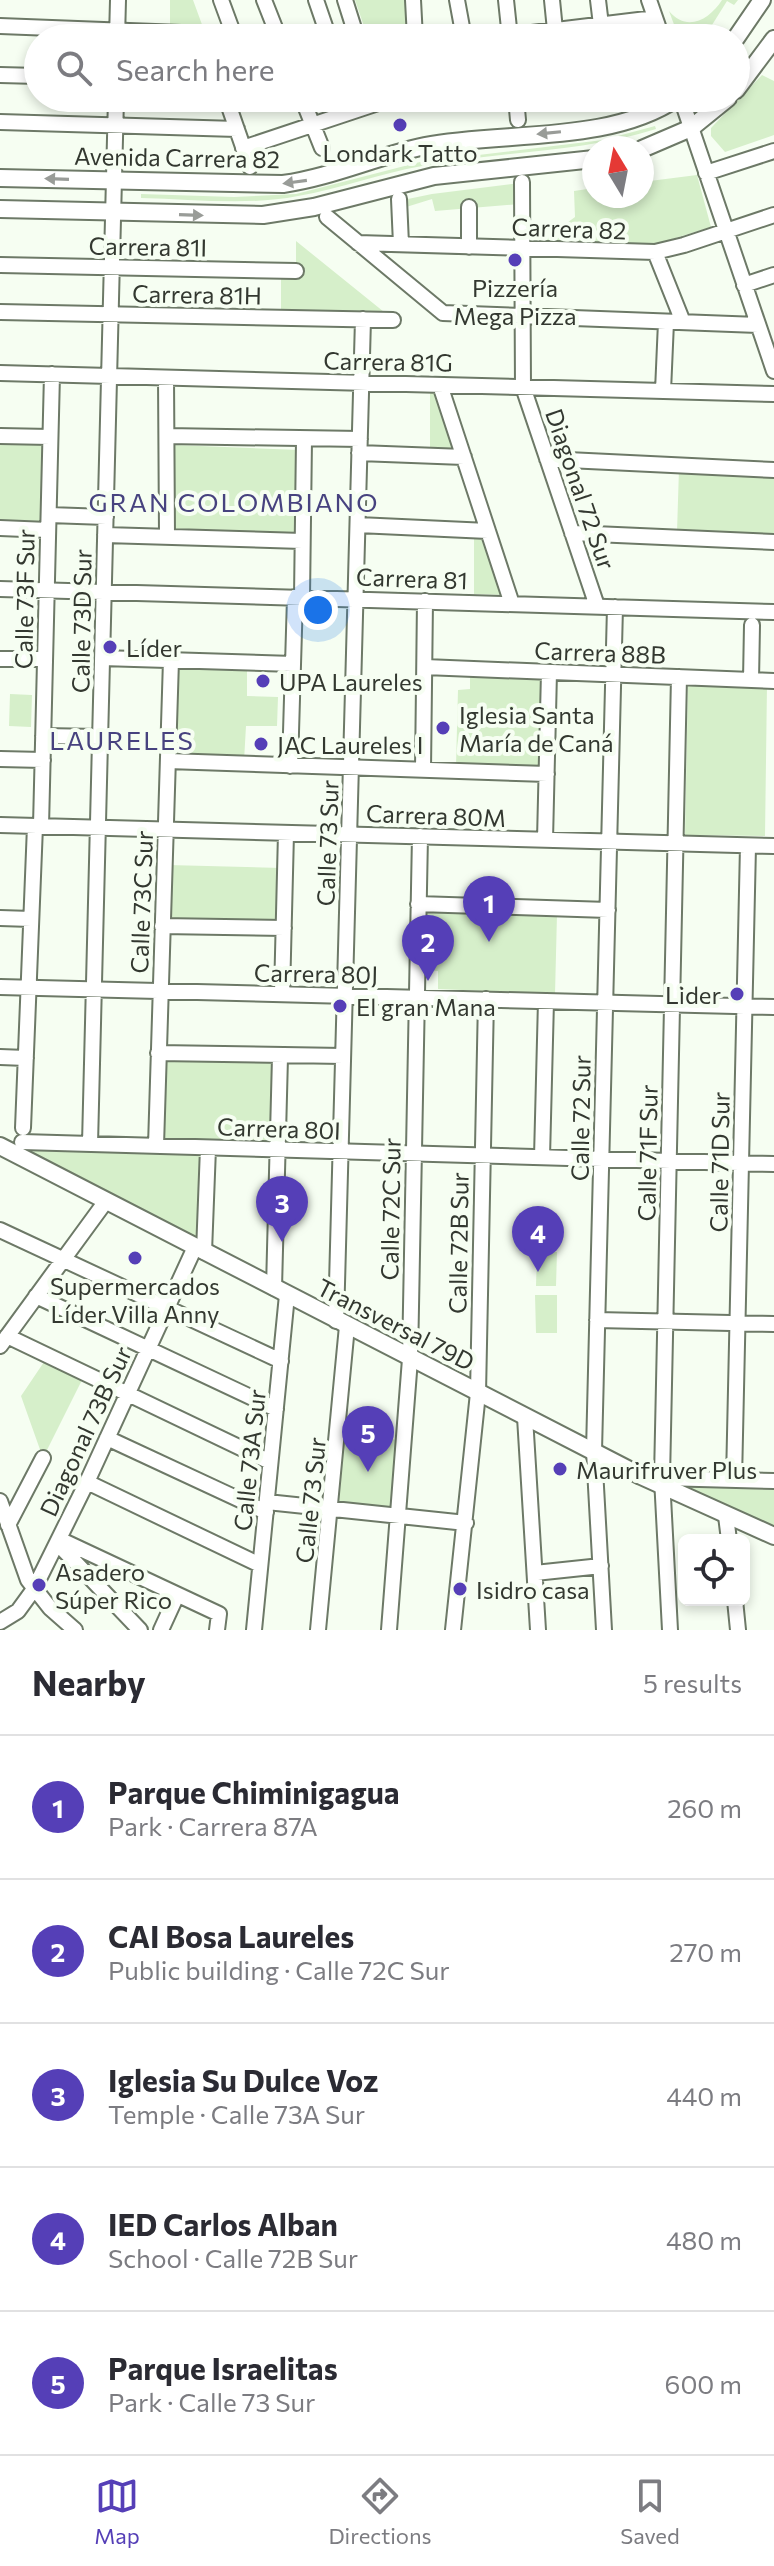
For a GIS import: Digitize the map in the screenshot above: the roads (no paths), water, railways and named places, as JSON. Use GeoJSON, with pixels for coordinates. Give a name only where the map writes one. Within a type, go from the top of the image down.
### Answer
{"type":"FeatureCollection","features":[{"type":"Feature","properties":{"kind":"main road"},"geometry":{"type":"LineString","coordinates":[[746,24],[762,0]]}},
{"type":"Feature","properties":{"kind":"main road"},"geometry":{"type":"LineString","coordinates":[[750,71],[774,39]]}},
{"type":"Feature","properties":{"kind":"main road","name":"Avenida Carrera 82"},"geometry":{"type":"LineString","coordinates":[[0,178],[257,185],[306,181],[426,146],[607,126],[650,112]]}},
{"type":"Feature","properties":{"kind":"main road"},"geometry":{"type":"LineString","coordinates":[[654,144],[691,128],[711,112]]}},
{"type":"Feature","properties":{"kind":"main road"},"geometry":{"type":"LineString","coordinates":[[0,209],[263,215],[314,207],[434,176],[582,160]]}},
{"type":"Feature","properties":{"kind":"main road","name":"Transversal 79D"},"geometry":{"type":"LineString","coordinates":[[0,1146],[525,1417],[726,1516],[774,1536]]}},
{"type":"Feature","properties":{"kind":"street"},"geometry":{"type":"LineString","coordinates":[[118,0],[118,24]]}},
{"type":"Feature","properties":{"kind":"street"},"geometry":{"type":"LineString","coordinates":[[264,0],[273,24]]}},
{"type":"Feature","properties":{"kind":"street"},"geometry":{"type":"LineString","coordinates":[[316,0],[324,24]]}},
{"type":"Feature","properties":{"kind":"street"},"geometry":{"type":"LineString","coordinates":[[345,0],[353,24]]}},
{"type":"Feature","properties":{"kind":"street"},"geometry":{"type":"LineString","coordinates":[[413,0],[414,24]]}},
{"type":"Feature","properties":{"kind":"street"},"geometry":{"type":"LineString","coordinates":[[457,0],[461,24]]}},
{"type":"Feature","properties":{"kind":"street"},"geometry":{"type":"LineString","coordinates":[[506,0],[509,24]]}},
{"type":"Feature","properties":{"kind":"street"},"geometry":{"type":"LineString","coordinates":[[552,0],[554,24]]}},
{"type":"Feature","properties":{"kind":"street"},"geometry":{"type":"LineString","coordinates":[[598,0],[601,24]]}},
{"type":"Feature","properties":{"kind":"street"},"geometry":{"type":"LineString","coordinates":[[649,0],[657,24]]}},
{"type":"Feature","properties":{"kind":"street"},"geometry":{"type":"LineString","coordinates":[[226,1],[232,24]]}},
{"type":"Feature","properties":{"kind":"street"},"geometry":{"type":"LineString","coordinates":[[0,26],[24,28]]}},
{"type":"Feature","properties":{"kind":"street"},"geometry":{"type":"LineString","coordinates":[[0,75],[24,76]]}},
{"type":"Feature","properties":{"kind":"street","name":"Calle 73D Sur"},"geometry":{"type":"LineString","coordinates":[[90,1144],[116,112]]}},
{"type":"Feature","properties":{"kind":"street"},"geometry":{"type":"LineString","coordinates":[[231,112],[250,167]]}},
{"type":"Feature","properties":{"kind":"street"},"geometry":{"type":"LineString","coordinates":[[308,112],[322,148]]}},
{"type":"Feature","properties":{"kind":"street"},"geometry":{"type":"LineString","coordinates":[[243,148],[348,112]]}},
{"type":"Feature","properties":{"kind":"street"},"geometry":{"type":"LineString","coordinates":[[517,112],[518,120]]}},
{"type":"Feature","properties":{"kind":"street"},"geometry":{"type":"LineString","coordinates":[[685,112],[774,371]]}},
{"type":"Feature","properties":{"kind":"street"},"geometry":{"type":"LineString","coordinates":[[0,122],[237,129]]}},
{"type":"Feature","properties":{"kind":"street"},"geometry":{"type":"LineString","coordinates":[[706,173],[774,151]]}},
{"type":"Feature","properties":{"kind":"street","name":"Diagonal 72 Sur"},"geometry":{"type":"LineString","coordinates":[[522,182],[523,387],[597,606]]}},
{"type":"Feature","properties":{"kind":"street"},"geometry":{"type":"LineString","coordinates":[[399,199],[401,244]]}},
{"type":"Feature","properties":{"kind":"street"},"geometry":{"type":"LineString","coordinates":[[469,207],[469,247]]}},
{"type":"Feature","properties":{"kind":"street","name":"Carrera 82"},"geometry":{"type":"LineString","coordinates":[[357,243],[655,252],[774,215]]}},
{"type":"Feature","properties":{"kind":"street"},"geometry":{"type":"LineString","coordinates":[[327,217],[443,313],[758,325]]}},
{"type":"Feature","properties":{"kind":"street"},"geometry":{"type":"LineString","coordinates":[[655,252],[683,322]]}},
{"type":"Feature","properties":{"kind":"street","name":"Carrera 81I"},"geometry":{"type":"LineString","coordinates":[[0,265],[296,271]]}},
{"type":"Feature","properties":{"kind":"street"},"geometry":{"type":"LineString","coordinates":[[744,285],[774,275]]}},
{"type":"Feature","properties":{"kind":"street","name":"Carrera 81H"},"geometry":{"type":"LineString","coordinates":[[0,312],[393,320]]}},
{"type":"Feature","properties":{"kind":"street","name":"Calle 73 Sur"},"geometry":{"type":"LineString","coordinates":[[318,1630],[331,1509],[342,1323],[343,1056],[363,319]]}},
{"type":"Feature","properties":{"kind":"street"},"geometry":{"type":"LineString","coordinates":[[663,391],[666,322]]}},
{"type":"Feature","properties":{"kind":"street","name":"Carrera 81G"},"geometry":{"type":"LineString","coordinates":[[0,373],[774,394]]}},
{"type":"Feature","properties":{"kind":"street","name":"Calle 73F Sur"},"geometry":{"type":"LineString","coordinates":[[23,1135],[31,919],[43,760],[52,374]]}},
{"type":"Feature","properties":{"kind":"street"},"geometry":{"type":"LineString","coordinates":[[166,378],[167,535]]}},
{"type":"Feature","properties":{"kind":"street"},"geometry":{"type":"LineString","coordinates":[[440,385],[512,604]]}},
{"type":"Feature","properties":{"kind":"street"},"geometry":{"type":"LineString","coordinates":[[0,436],[50,437]]}},
{"type":"Feature","properties":{"kind":"street"},"geometry":{"type":"LineString","coordinates":[[167,436],[304,440],[464,457]]}},
{"type":"Feature","properties":{"kind":"street"},"geometry":{"type":"LineString","coordinates":[[290,766],[304,440]]}},
{"type":"Feature","properties":{"kind":"street"},"geometry":{"type":"LineString","coordinates":[[547,459],[774,470]]}},
{"type":"Feature","properties":{"kind":"street"},"geometry":{"type":"LineString","coordinates":[[0,528],[106,517]]}},
{"type":"Feature","properties":{"kind":"street"},"geometry":{"type":"LineString","coordinates":[[358,525],[488,531]]}},
{"type":"Feature","properties":{"kind":"street"},"geometry":{"type":"LineString","coordinates":[[572,533],[774,542]]}},
{"type":"Feature","properties":{"kind":"street"},"geometry":{"type":"LineString","coordinates":[[105,535],[302,541]]}},
{"type":"Feature","properties":{"kind":"street","name":"Carrera 81"},"geometry":{"type":"LineString","coordinates":[[0,589],[774,612]]}},
{"type":"Feature","properties":{"kind":"street"},"geometry":{"type":"LineString","coordinates":[[423,770],[425,601]]}},
{"type":"Feature","properties":{"kind":"street","name":"Calle 72 Sur"},"geometry":{"type":"LineString","coordinates":[[604,1630],[594,1451],[615,607]]}},
{"type":"Feature","properties":{"kind":"street"},"geometry":{"type":"LineString","coordinates":[[751,680],[752,625]]}},
{"type":"Feature","properties":{"kind":"street"},"geometry":{"type":"LineString","coordinates":[[102,658],[293,664]]}},
{"type":"Feature","properties":{"kind":"street"},"geometry":{"type":"LineString","coordinates":[[0,659],[45,659]]}},
{"type":"Feature","properties":{"kind":"street","name":"Calle 73C Sur"},"geometry":{"type":"LineString","coordinates":[[156,1146],[171,660]]}},
{"type":"Feature","properties":{"kind":"street","name":"Carrera 88B"},"geometry":{"type":"LineString","coordinates":[[425,667],[774,681]]}},
{"type":"Feature","properties":{"kind":"street"},"geometry":{"type":"LineString","coordinates":[[545,840],[549,672]]}},
{"type":"Feature","properties":{"kind":"street","name":"Calle 71F Sur"},"geometry":{"type":"LineString","coordinates":[[670,1630],[662,1482],[679,677]]}},
{"type":"Feature","properties":{"kind":"street"},"geometry":{"type":"LineString","coordinates":[[43,736],[100,737]]}},
{"type":"Feature","properties":{"kind":"street"},"geometry":{"type":"LineString","coordinates":[[0,759],[43,760]]}},
{"type":"Feature","properties":{"kind":"street"},"geometry":{"type":"LineString","coordinates":[[168,761],[547,774]]}},
{"type":"Feature","properties":{"kind":"street","name":"Carrera 80M"},"geometry":{"type":"LineString","coordinates":[[0,825],[774,846]]}},
{"type":"Feature","properties":{"kind":"street"},"geometry":{"type":"LineString","coordinates":[[282,994],[286,833]]}},
{"type":"Feature","properties":{"kind":"street","name":"Calle 72C Sur"},"geometry":{"type":"LineString","coordinates":[[389,1630],[410,1359],[420,836]]}},
{"type":"Feature","properties":{"kind":"street","name":"Calle 71D Sur"},"geometry":{"type":"LineString","coordinates":[[734,1480],[748,846]]}},
{"type":"Feature","properties":{"kind":"street"},"geometry":{"type":"LineString","coordinates":[[418,904],[608,910]]}},
{"type":"Feature","properties":{"kind":"street"},"geometry":{"type":"LineString","coordinates":[[0,918],[31,919]]}},
{"type":"Feature","properties":{"kind":"street"},"geometry":{"type":"LineString","coordinates":[[162,926],[284,928]]}},
{"type":"Feature","properties":{"kind":"street","name":"Carrera 80J"},"geometry":{"type":"LineString","coordinates":[[0,987],[774,1007]]}},
{"type":"Feature","properties":{"kind":"street","name":"Calle 72B Sur"},"geometry":{"type":"LineString","coordinates":[[453,1630],[478,1393],[486,999]]}},
{"type":"Feature","properties":{"kind":"street"},"geometry":{"type":"LineString","coordinates":[[542,1157],[546,1001]]}},
{"type":"Feature","properties":{"kind":"street"},"geometry":{"type":"LineString","coordinates":[[158,1053],[343,1056]]}},
{"type":"Feature","properties":{"kind":"street"},"geometry":{"type":"LineString","coordinates":[[0,1057],[26,1058]]}},
{"type":"Feature","properties":{"kind":"street","name":"Calle 73A Sur"},"geometry":{"type":"LineString","coordinates":[[254,1630],[281,1361],[280,1057]]}},
{"type":"Feature","properties":{"kind":"street","name":"Carrera 80I"},"geometry":{"type":"LineString","coordinates":[[23,1135],[90,1144],[774,1164]]}},
{"type":"Feature","properties":{"kind":"street","name":"Diagonal 73B Sur"},"geometry":{"type":"LineString","coordinates":[[0,1622],[18,1611],[34,1589],[168,1307],[200,1250],[208,1148]]}},
{"type":"Feature","properties":{"kind":"street"},"geometry":{"type":"LineString","coordinates":[[106,1201],[4,1341],[128,1394],[270,1462]]}},
{"type":"Feature","properties":{"kind":"street"},"geometry":{"type":"LineString","coordinates":[[0,1230],[281,1361]]}},
{"type":"Feature","properties":{"kind":"street"},"geometry":{"type":"LineString","coordinates":[[36,1296],[276,1409]]}},
{"type":"Feature","properties":{"kind":"street"},"geometry":{"type":"LineString","coordinates":[[597,1320],[774,1324]]}},
{"type":"Feature","properties":{"kind":"street"},"geometry":{"type":"LineString","coordinates":[[525,1417],[538,1630]]}},
{"type":"Feature","properties":{"kind":"street"},"geometry":{"type":"LineString","coordinates":[[107,1438],[266,1507],[331,1509],[466,1523]]}},
{"type":"Feature","properties":{"kind":"street"},"geometry":{"type":"LineString","coordinates":[[8,1525],[43,1458]]}},
{"type":"Feature","properties":{"kind":"street"},"geometry":{"type":"LineString","coordinates":[[662,1482],[774,1481]]}},
{"type":"Feature","properties":{"kind":"street"},"geometry":{"type":"LineString","coordinates":[[87,1482],[260,1565]]}},
{"type":"Feature","properties":{"kind":"street"},"geometry":{"type":"LineString","coordinates":[[0,1501],[23,1570],[34,1589],[75,1630]]}},
{"type":"Feature","properties":{"kind":"street"},"geometry":{"type":"LineString","coordinates":[[726,1516],[728,1534]]}},
{"type":"Feature","properties":{"kind":"street"},"geometry":{"type":"LineString","coordinates":[[58,1541],[219,1614],[217,1630]]}},
{"type":"Feature","properties":{"kind":"street"},"geometry":{"type":"LineString","coordinates":[[58,1541],[140,1630]]}},
{"type":"Feature","properties":{"kind":"street"},"geometry":{"type":"LineString","coordinates":[[535,1573],[601,1566]]}},
{"type":"Feature","properties":{"kind":"street"},"geometry":{"type":"LineString","coordinates":[[161,1630],[177,1595]]}},
{"type":"Feature","properties":{"kind":"street"},"geometry":{"type":"LineString","coordinates":[[736,1606],[738,1630]]}},
{"type":"Feature","properties":{"kind":"place","name":"Londark Tatto"},"geometry":{"type":"Point","coordinates":[400,125]}},
{"type":"Feature","properties":{"kind":"place","name":"Pizzería Mega Pizza"},"geometry":{"type":"Point","coordinates":[515,260]}},
{"type":"Feature","properties":{"kind":"place","name":"Líder"},"geometry":{"type":"Point","coordinates":[110,647]}},
{"type":"Feature","properties":{"kind":"place","name":"UPA Laureles"},"geometry":{"type":"Point","coordinates":[263,681]}},
{"type":"Feature","properties":{"kind":"place","name":"Iglesia Santa María de Caná"},"geometry":{"type":"Point","coordinates":[443,728]}},
{"type":"Feature","properties":{"kind":"place","name":"JAC Laureles I"},"geometry":{"type":"Point","coordinates":[261,744]}},
{"type":"Feature","properties":{"kind":"place","name":"Parque Chiminigagua"},"geometry":{"type":"Point","coordinates":[489,942]}},
{"type":"Feature","properties":{"kind":"place","name":"CAI Bosa Laureles"},"geometry":{"type":"Point","coordinates":[428,981]}},
{"type":"Feature","properties":{"kind":"place","name":"Lider"},"geometry":{"type":"Point","coordinates":[737,994]}},
{"type":"Feature","properties":{"kind":"place","name":"El gran Mana"},"geometry":{"type":"Point","coordinates":[340,1006]}},
{"type":"Feature","properties":{"kind":"place","name":"Iglesia Su Dulce Voz"},"geometry":{"type":"Point","coordinates":[282,1242]}},
{"type":"Feature","properties":{"kind":"place","name":"Supermercados Líder Villa Anny"},"geometry":{"type":"Point","coordinates":[135,1258]}},
{"type":"Feature","properties":{"kind":"place","name":"IED Carlos Alban"},"geometry":{"type":"Point","coordinates":[538,1272]}},
{"type":"Feature","properties":{"kind":"place","name":"Maurifruver Plus"},"geometry":{"type":"Point","coordinates":[560,1469]}},
{"type":"Feature","properties":{"kind":"place","name":"Parque Israelitas"},"geometry":{"type":"Point","coordinates":[368,1472]}},
{"type":"Feature","properties":{"kind":"place","name":"Asadero Súper Rico"},"geometry":{"type":"Point","coordinates":[39,1585]}},
{"type":"Feature","properties":{"kind":"place","name":"Isidro casa"},"geometry":{"type":"Point","coordinates":[460,1589]}},
{"type":"Feature","properties":{"kind":"district","name":"GRAN COLOMBIANO"},"geometry":{"type":"Point","coordinates":[234,501]}},
{"type":"Feature","properties":{"kind":"district","name":"LAURELES"},"geometry":{"type":"Point","coordinates":[122,739]}}]}
